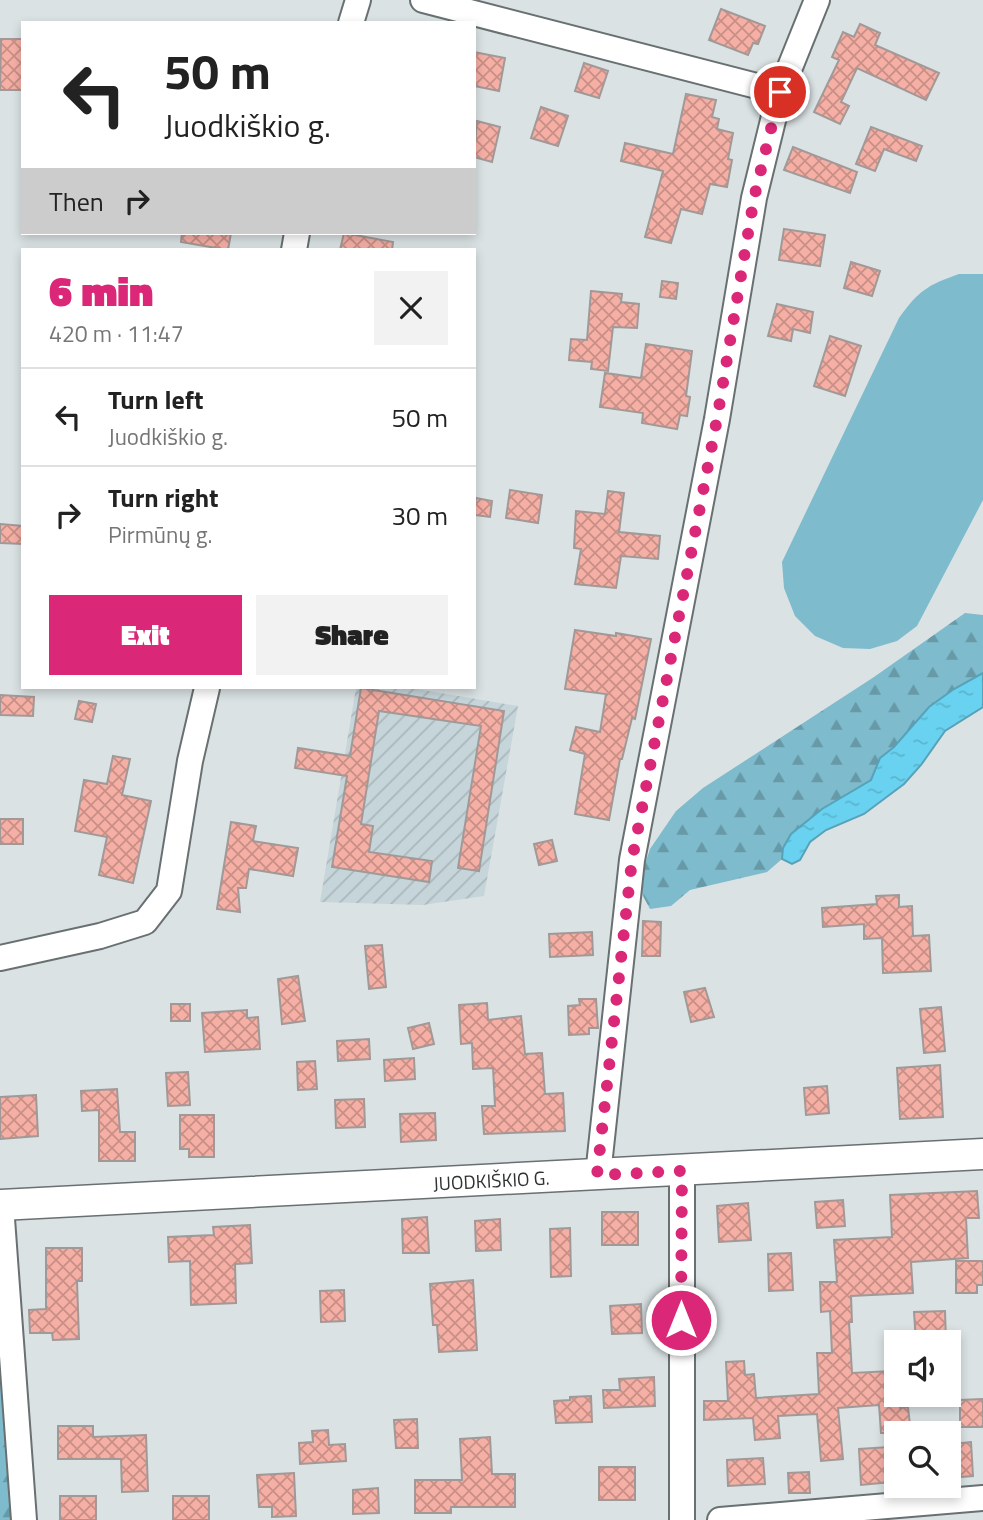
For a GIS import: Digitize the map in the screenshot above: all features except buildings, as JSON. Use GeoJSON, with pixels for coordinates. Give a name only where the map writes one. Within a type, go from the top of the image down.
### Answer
{"type":"FeatureCollection","features":[{"type":"Feature","properties":{"kind":"street"},"geometry":{"type":"LineString","coordinates":[[352,21],[358,0]]}},
{"type":"Feature","properties":{"kind":"street"},"geometry":{"type":"LineString","coordinates":[[423,0],[780,92]]}},
{"type":"Feature","properties":{"kind":"street"},"geometry":{"type":"LineString","coordinates":[[597,1175],[632,860],[717,419],[754,198],[780,92],[817,0]]}},
{"type":"Feature","properties":{"kind":"street"},"geometry":{"type":"LineString","coordinates":[[0,958],[100,936],[145,922],[169,891],[190,761],[206,689]]}},
{"type":"Feature","properties":{"kind":"street","name":"JUODKIŠKIO G."},"geometry":{"type":"LineString","coordinates":[[1,1205],[983,1154]]}},
{"type":"Feature","properties":{"kind":"street"},"geometry":{"type":"LineString","coordinates":[[682,1171],[682,1520]]}},
{"type":"Feature","properties":{"kind":"street"},"geometry":{"type":"LineString","coordinates":[[1,1205],[24,1520]]}},
{"type":"Feature","properties":{"kind":"street"},"geometry":{"type":"LineString","coordinates":[[720,1520],[983,1498]]}},
{"type":"Feature","properties":{"kind":"shaded area"},"geometry":{"type":"Polygon","coordinates":[[[356,689],[417,689],[518,706],[484,896],[423,905],[320,902],[356,689]]]}},
{"type":"Feature","properties":{"kind":"green space"},"geometry":{"type":"Polygon","coordinates":[[[959,274],[983,274],[983,500],[917,626],[897,641],[870,649],[843,648],[815,636],[795,616],[784,588],[782,562],[899,318],[925,290],[959,274]]]}},
{"type":"Feature","properties":{"kind":"green space"},"geometry":{"type":"Polygon","coordinates":[[[965,613],[983,615],[983,673],[929,707],[894,747],[880,758],[871,780],[849,794],[783,848],[782,859],[767,872],[690,890],[671,906],[650,909],[642,894],[645,864],[650,849],[676,811],[703,788],[874,677],[965,613]]]}},
{"type":"Feature","properties":{"kind":"green space"},"geometry":{"type":"Polygon","coordinates":[[[0,1309],[22,1520],[0,1520],[0,1309]]]}},
{"type":"Feature","properties":{"kind":"water"},"geometry":{"type":"Polygon","coordinates":[[[983,673],[983,707],[945,731],[904,784],[864,814],[826,830],[810,842],[800,860],[792,864],[782,859],[783,848],[791,834],[822,809],[871,780],[880,758],[894,747],[929,707],[983,673]]]}},
{"type":"Feature","properties":{"kind":"route"},"geometry":{"type":"LineString","coordinates":[[681,1320],[682,1171],[597,1175],[632,860],[717,419],[754,198],[780,92]]}}]}
